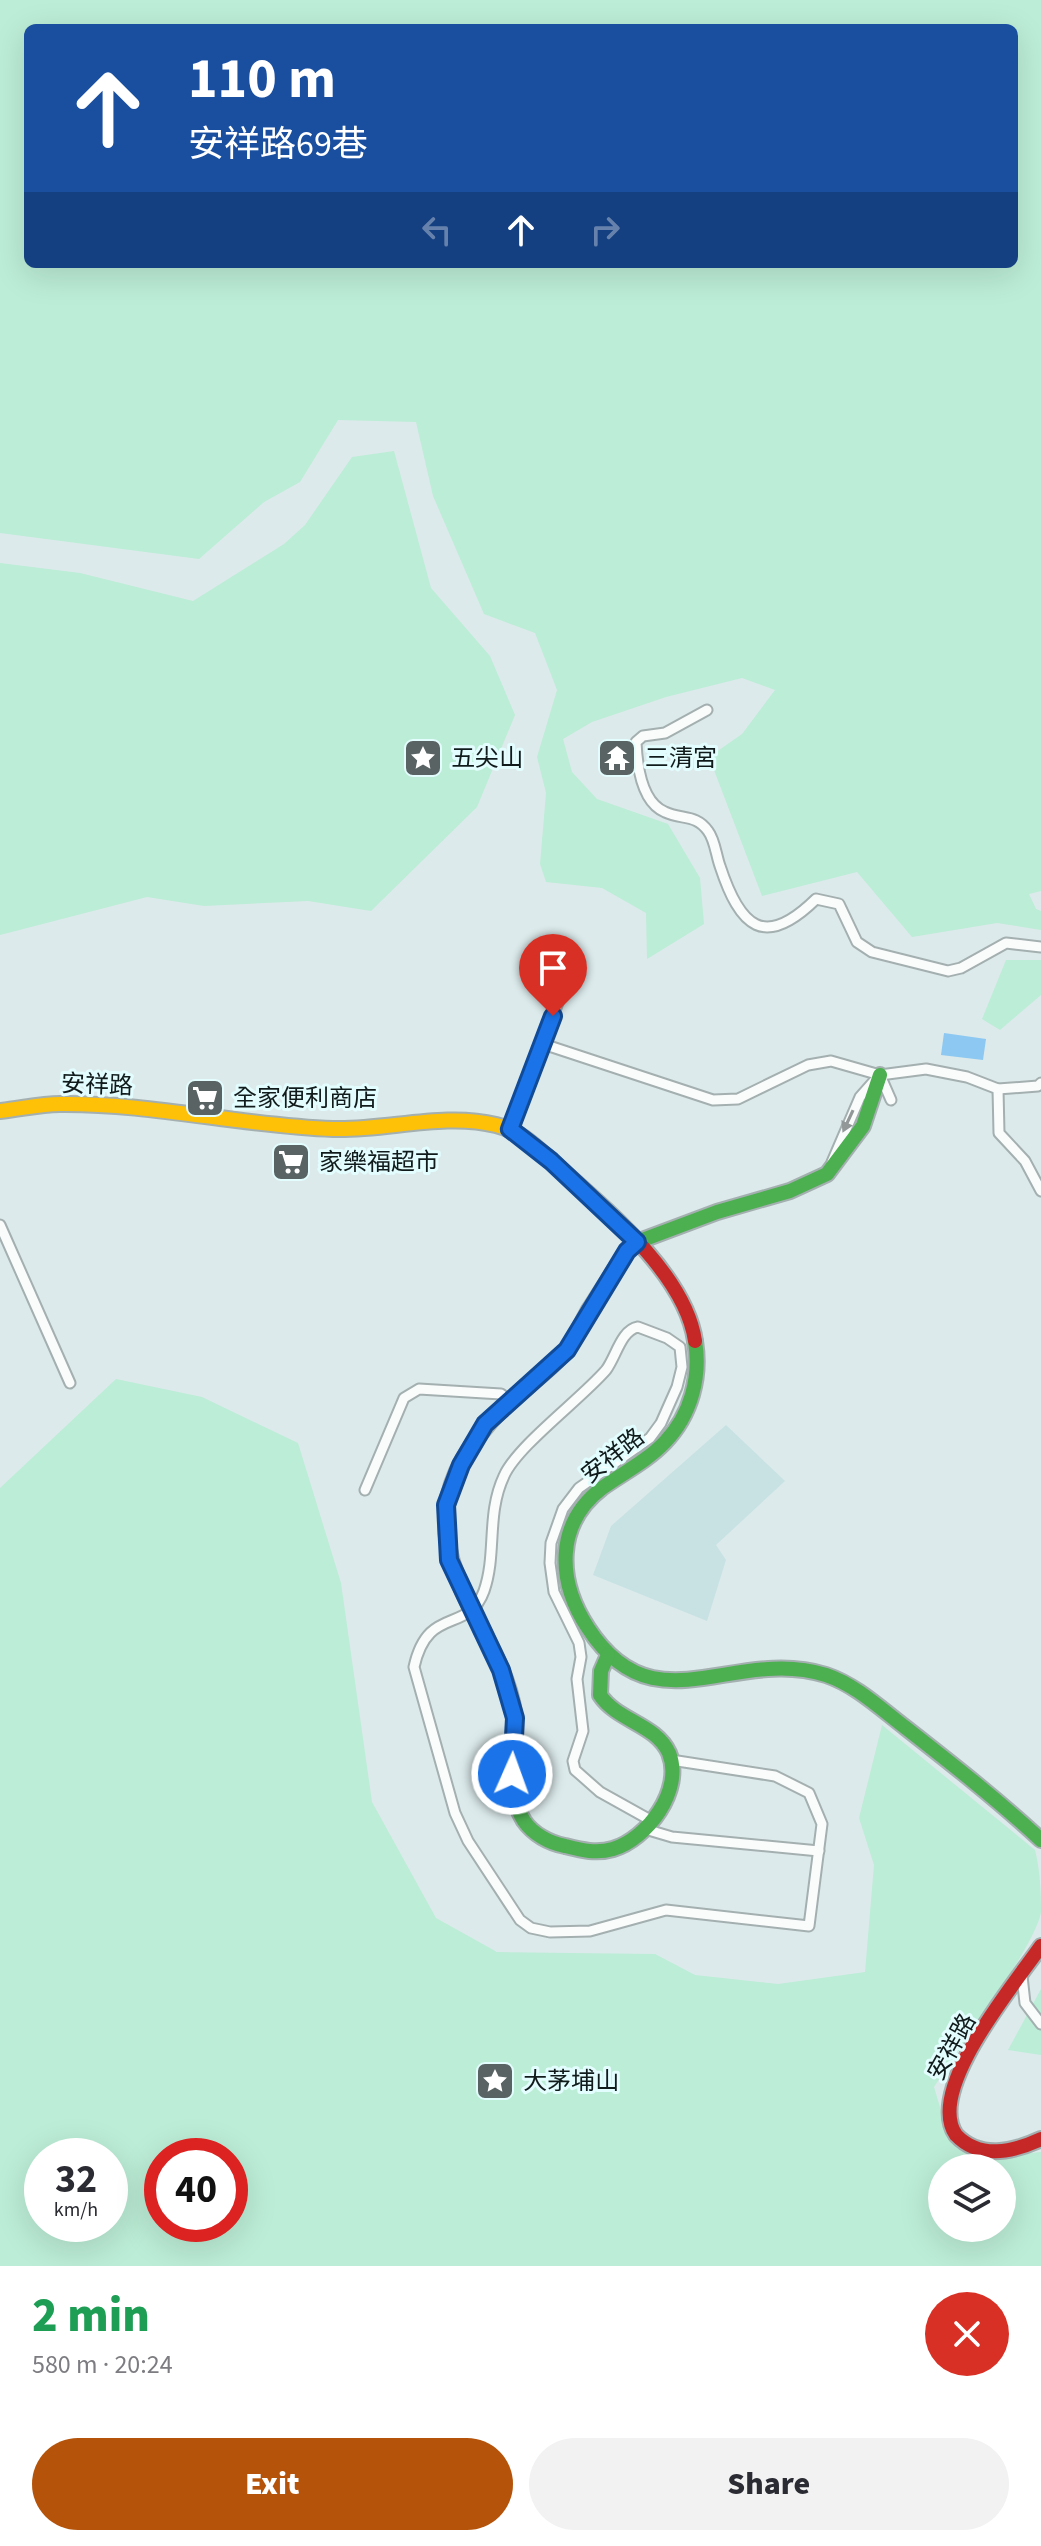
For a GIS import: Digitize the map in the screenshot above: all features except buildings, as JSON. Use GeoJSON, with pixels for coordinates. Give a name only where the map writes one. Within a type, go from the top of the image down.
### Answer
{"type":"FeatureCollection","features":[{"type":"Feature","properties":{"kind":"street"},"geometry":{"type":"LineString","coordinates":[[707,710],[665,733],[643,736],[636,742],[637,752],[650,801],[665,812],[698,819],[710,834],[720,868],[748,921],[761,928],[792,922],[816,899],[839,904],[857,942],[872,952],[948,971],[961,968],[1006,943],[1041,947]]}},
{"type":"Feature","properties":{"kind":"street"},"geometry":{"type":"LineString","coordinates":[[510,1129],[564,987]]}},
{"type":"Feature","properties":{"kind":"street"},"geometry":{"type":"LineString","coordinates":[[543,1044],[713,1100],[738,1099],[808,1065],[831,1061],[880,1075],[926,1069],[967,1077],[998,1089],[1040,1086]]}},
{"type":"Feature","properties":{"kind":"street"},"geometry":{"type":"LineString","coordinates":[[880,1075],[891,1100]]}},
{"type":"Feature","properties":{"kind":"street"},"geometry":{"type":"LineString","coordinates":[[608,1655],[599,1680],[604,1704],[622,1719],[649,1731],[671,1760],[672,1788],[649,1825],[631,1843],[604,1853],[568,1849],[535,1833],[514,1805],[512,1752],[515,1718],[501,1670],[449,1560],[446,1505],[461,1465],[485,1424],[567,1350],[627,1251],[637,1242],[717,1212],[790,1191],[827,1174],[863,1126],[880,1075]]}},
{"type":"Feature","properties":{"kind":"street"},"geometry":{"type":"LineString","coordinates":[[998,1089],[999,1133],[1025,1161],[1041,1191]]}},
{"type":"Feature","properties":{"kind":"street","name":"安祥路"},"geometry":{"type":"LineString","coordinates":[[0,1111],[58,1104],[104,1105],[277,1126],[397,1128],[471,1121],[510,1129],[551,1161],[660,1265],[686,1305],[697,1347],[696,1379],[683,1416],[664,1444],[580,1509],[567,1537],[563,1552],[571,1592],[581,1616],[608,1655],[622,1668],[644,1679],[664,1680],[767,1666],[803,1668],[828,1675],[884,1711],[998,1800],[1041,1840]]}},
{"type":"Feature","properties":{"kind":"street"},"geometry":{"type":"LineString","coordinates":[[0,1225],[70,1383]]}},
{"type":"Feature","properties":{"kind":"street"},"geometry":{"type":"LineString","coordinates":[[671,1760],[775,1776],[797,1784],[809,1793],[822,1824],[819,1851],[809,1926],[666,1910],[590,1931],[550,1932],[531,1928],[520,1920],[468,1841],[455,1813],[414,1667],[419,1645],[430,1630],[471,1612],[483,1593],[492,1508],[511,1463],[609,1366],[632,1328],[680,1347],[682,1367],[661,1423],[650,1438],[579,1488],[555,1530],[550,1563],[554,1592],[579,1643],[581,1657],[577,1679],[583,1731],[573,1761],[575,1770],[600,1792],[672,1837],[819,1851]]}},
{"type":"Feature","properties":{"kind":"street"},"geometry":{"type":"LineString","coordinates":[[365,1490],[404,1398],[410,1392],[419,1389],[501,1394],[510,1401]]}},
{"type":"Feature","properties":{"kind":"street","name":"安祥路"},"geometry":{"type":"LineString","coordinates":[[1041,1946],[968,2057],[952,2088],[947,2114],[961,2142],[987,2153],[1021,2148],[1041,2139]]}},
{"type":"Feature","properties":{"kind":"street"},"geometry":{"type":"LineString","coordinates":[[1022,1976],[1025,2003],[1041,2024]]}},
{"type":"Feature","properties":{"kind":"shaded area"},"geometry":{"type":"Polygon","coordinates":[[[726,1425],[785,1481],[716,1545],[726,1560],[707,1621],[593,1575],[611,1526],[726,1425]]]}},
{"type":"Feature","properties":{"kind":"green space"},"geometry":{"type":"Polygon","coordinates":[[[0,0],[1041,0],[1041,891],[1029,894],[1036,909],[1041,911],[1041,930],[997,923],[912,937],[857,872],[762,896],[709,757],[742,734],[775,690],[742,678],[666,697],[592,722],[563,739],[572,772],[597,799],[668,824],[700,878],[704,924],[647,959],[646,913],[602,888],[546,882],[540,864],[546,793],[537,757],[557,690],[535,633],[484,614],[433,496],[416,422],[338,420],[300,482],[264,502],[199,559],[0,533],[0,0]]]}},
{"type":"Feature","properties":{"kind":"green space"},"geometry":{"type":"Polygon","coordinates":[[[394,451],[431,588],[490,656],[515,715],[477,807],[371,911],[308,901],[204,906],[147,897],[0,935],[0,563],[80,573],[193,601],[284,544],[305,525],[352,457],[394,451]]]}},
{"type":"Feature","properties":{"kind":"green space"},"geometry":{"type":"Polygon","coordinates":[[[1006,960],[1041,960],[1041,995],[1000,1030],[982,1019],[1006,960]]]}},
{"type":"Feature","properties":{"kind":"green space"},"geometry":{"type":"Polygon","coordinates":[[[116,1379],[202,1397],[298,1443],[341,1583],[372,1802],[436,1918],[497,1952],[655,1954],[695,1975],[778,1984],[865,1972],[874,1865],[859,1818],[882,1725],[1035,1850],[1041,1904],[1036,1928],[1011,1973],[934,2087],[950,2141],[973,2154],[928,2154],[928,2242],[1016,2242],[1016,2154],[1041,2152],[1041,2266],[0,2266],[0,1488],[116,1379]]]}},
{"type":"Feature","properties":{"kind":"green space"},"geometry":{"type":"Polygon","coordinates":[[[1041,1989],[1041,2055],[1008,2050],[1041,1989]]]}},
{"type":"Feature","properties":{"kind":"water"},"geometry":{"type":"Polygon","coordinates":[[[944,1033],[986,1039],[983,1060],[941,1055],[944,1033]]]}},
{"type":"Feature","properties":{"kind":"traffic: fast"},"geometry":{"type":"LineString","coordinates":[[589,1310],[627,1251],[637,1242],[717,1212],[790,1191],[827,1174],[863,1126],[880,1075]]}},
{"type":"Feature","properties":{"kind":"traffic: fast"},"geometry":{"type":"LineString","coordinates":[[695,1341],[695,1382],[682,1420],[658,1449],[587,1502],[569,1536],[566,1573],[570,1591],[588,1628],[613,1658],[640,1674],[668,1680],[792,1669],[837,1679],[858,1691],[975,1782],[1041,1840]]}},
{"type":"Feature","properties":{"kind":"traffic: fast"},"geometry":{"type":"LineString","coordinates":[[478,1622],[500,1666],[512,1701],[515,1726],[513,1782],[518,1809],[528,1826],[542,1837],[559,1845],[589,1851],[613,1849],[638,1835],[659,1811],[671,1782],[672,1767],[663,1743],[616,1711],[600,1695],[601,1671],[608,1655]]}},
{"type":"Feature","properties":{"kind":"traffic: slow"},"geometry":{"type":"LineString","coordinates":[[0,1111],[52,1104],[94,1105],[333,1129],[456,1120],[511,1130],[547,1157]]}},
{"type":"Feature","properties":{"kind":"traffic: slow"},"geometry":{"type":"LineString","coordinates":[[478,1622],[452,1562],[446,1509],[452,1484],[463,1459],[481,1433],[505,1406],[558,1360],[589,1310]]}},
{"type":"Feature","properties":{"kind":"traffic: jam"},"geometry":{"type":"LineString","coordinates":[[547,1157],[613,1217],[657,1264],[688,1315],[695,1341]]}},
{"type":"Feature","properties":{"kind":"traffic: jam"},"geometry":{"type":"LineString","coordinates":[[1041,1946],[994,2011],[962,2066],[952,2092],[950,2116],[956,2135],[965,2143],[986,2151],[1008,2150],[1041,2139]]}},
{"type":"Feature","properties":{"kind":"place","name":"五尖山"},"geometry":{"type":"Point","coordinates":[423,758]}},
{"type":"Feature","properties":{"kind":"place","name":"三清宮"},"geometry":{"type":"Point","coordinates":[617,758]}},
{"type":"Feature","properties":{"kind":"place","name":"全家便利商店"},"geometry":{"type":"Point","coordinates":[205,1098]}},
{"type":"Feature","properties":{"kind":"place","name":"家樂福超市"},"geometry":{"type":"Point","coordinates":[291,1162]}},
{"type":"Feature","properties":{"kind":"place","name":"大茅埔山"},"geometry":{"type":"Point","coordinates":[495,2081]}},
{"type":"Feature","properties":{"kind":"route"},"geometry":{"type":"LineString","coordinates":[[512,1774],[515,1718],[501,1670],[449,1560],[446,1505],[461,1465],[485,1424],[567,1350],[627,1251],[637,1242],[551,1161],[510,1129],[553,1016]]}}]}
